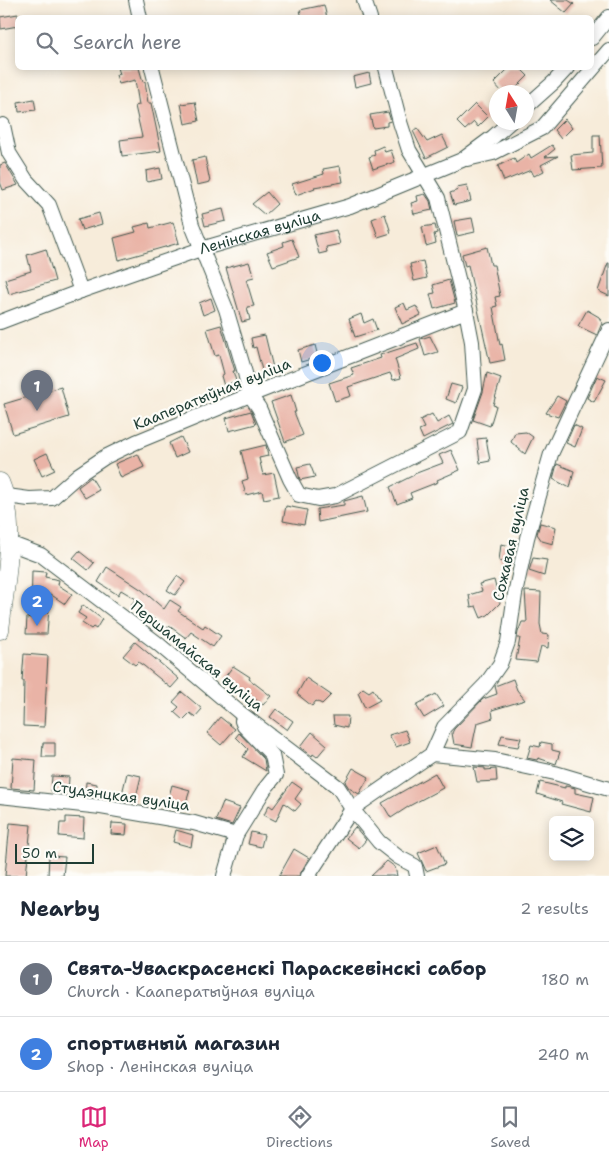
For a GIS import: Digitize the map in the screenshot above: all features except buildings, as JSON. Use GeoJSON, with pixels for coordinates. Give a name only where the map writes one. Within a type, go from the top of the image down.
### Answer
{"type":"FeatureCollection","features":[{"type":"Feature","properties":{"kind":"main road"},"geometry":{"type":"LineString","coordinates":[[0,630],[9,543],[2,491]]}},
{"type":"Feature","properties":{"kind":"street"},"geometry":{"type":"LineString","coordinates":[[136,0],[139,15]]}},
{"type":"Feature","properties":{"kind":"street"},"geometry":{"type":"LineString","coordinates":[[364,0],[369,15]]}},
{"type":"Feature","properties":{"kind":"street"},"geometry":{"type":"LineString","coordinates":[[594,36],[609,18]]}},
{"type":"Feature","properties":{"kind":"street"},"geometry":{"type":"LineString","coordinates":[[594,67],[609,50]]}},
{"type":"Feature","properties":{"kind":"street"},"geometry":{"type":"LineString","coordinates":[[153,70],[192,225],[200,249],[217,284],[226,309],[250,395],[259,408],[299,495],[318,499],[335,496],[460,432],[475,389],[472,342],[466,311],[438,198],[409,150],[387,70]]}},
{"type":"Feature","properties":{"kind":"street"},"geometry":{"type":"LineString","coordinates":[[534,100],[564,70]]}},
{"type":"Feature","properties":{"kind":"street"},"geometry":{"type":"LineString","coordinates":[[462,160],[494,153],[542,128],[592,70]]}},
{"type":"Feature","properties":{"kind":"street"},"geometry":{"type":"LineString","coordinates":[[3,125],[8,153],[26,180],[49,205],[81,291]]}},
{"type":"Feature","properties":{"kind":"street","name":"Ленінская вуліца"},"geometry":{"type":"LineString","coordinates":[[0,322],[200,249],[350,206],[462,160],[501,130]]}},
{"type":"Feature","properties":{"kind":"street","name":"Кааператыўная вуліца"},"geometry":{"type":"LineString","coordinates":[[2,491],[29,499],[52,498],[78,475],[105,457],[136,442],[250,395],[466,311]]}},
{"type":"Feature","properties":{"kind":"street","name":"Сожавая вуліца"},"geometry":{"type":"LineString","coordinates":[[432,754],[444,728],[486,684],[500,664],[508,642],[515,594],[527,538],[551,454],[609,330]]}},
{"type":"Feature","properties":{"kind":"street","name":"Першамайская вуліца"},"geometry":{"type":"LineString","coordinates":[[9,543],[41,555],[82,585],[157,643],[239,712],[338,788],[352,809],[380,842],[398,857],[415,866],[417,876]]}},
{"type":"Feature","properties":{"kind":"street"},"geometry":{"type":"LineString","coordinates":[[224,876],[236,835],[264,790],[276,775],[272,754],[244,726],[239,712]]}},
{"type":"Feature","properties":{"kind":"street"},"geometry":{"type":"LineString","coordinates":[[308,876],[352,809],[432,754],[495,760],[555,773],[609,789]]}},
{"type":"Feature","properties":{"kind":"street","name":"Студэнцкая вуліца"},"geometry":{"type":"LineString","coordinates":[[0,796],[101,807],[194,823],[236,835]]}},
{"type":"Feature","properties":{"kind":"place","name":"Свята-Уваскрасенскі Параскевінскі сабор"},"geometry":{"type":"Point","coordinates":[37,411]}},
{"type":"Feature","properties":{"kind":"place","name":"спортивный магазин"},"geometry":{"type":"Point","coordinates":[37,626]}}]}
